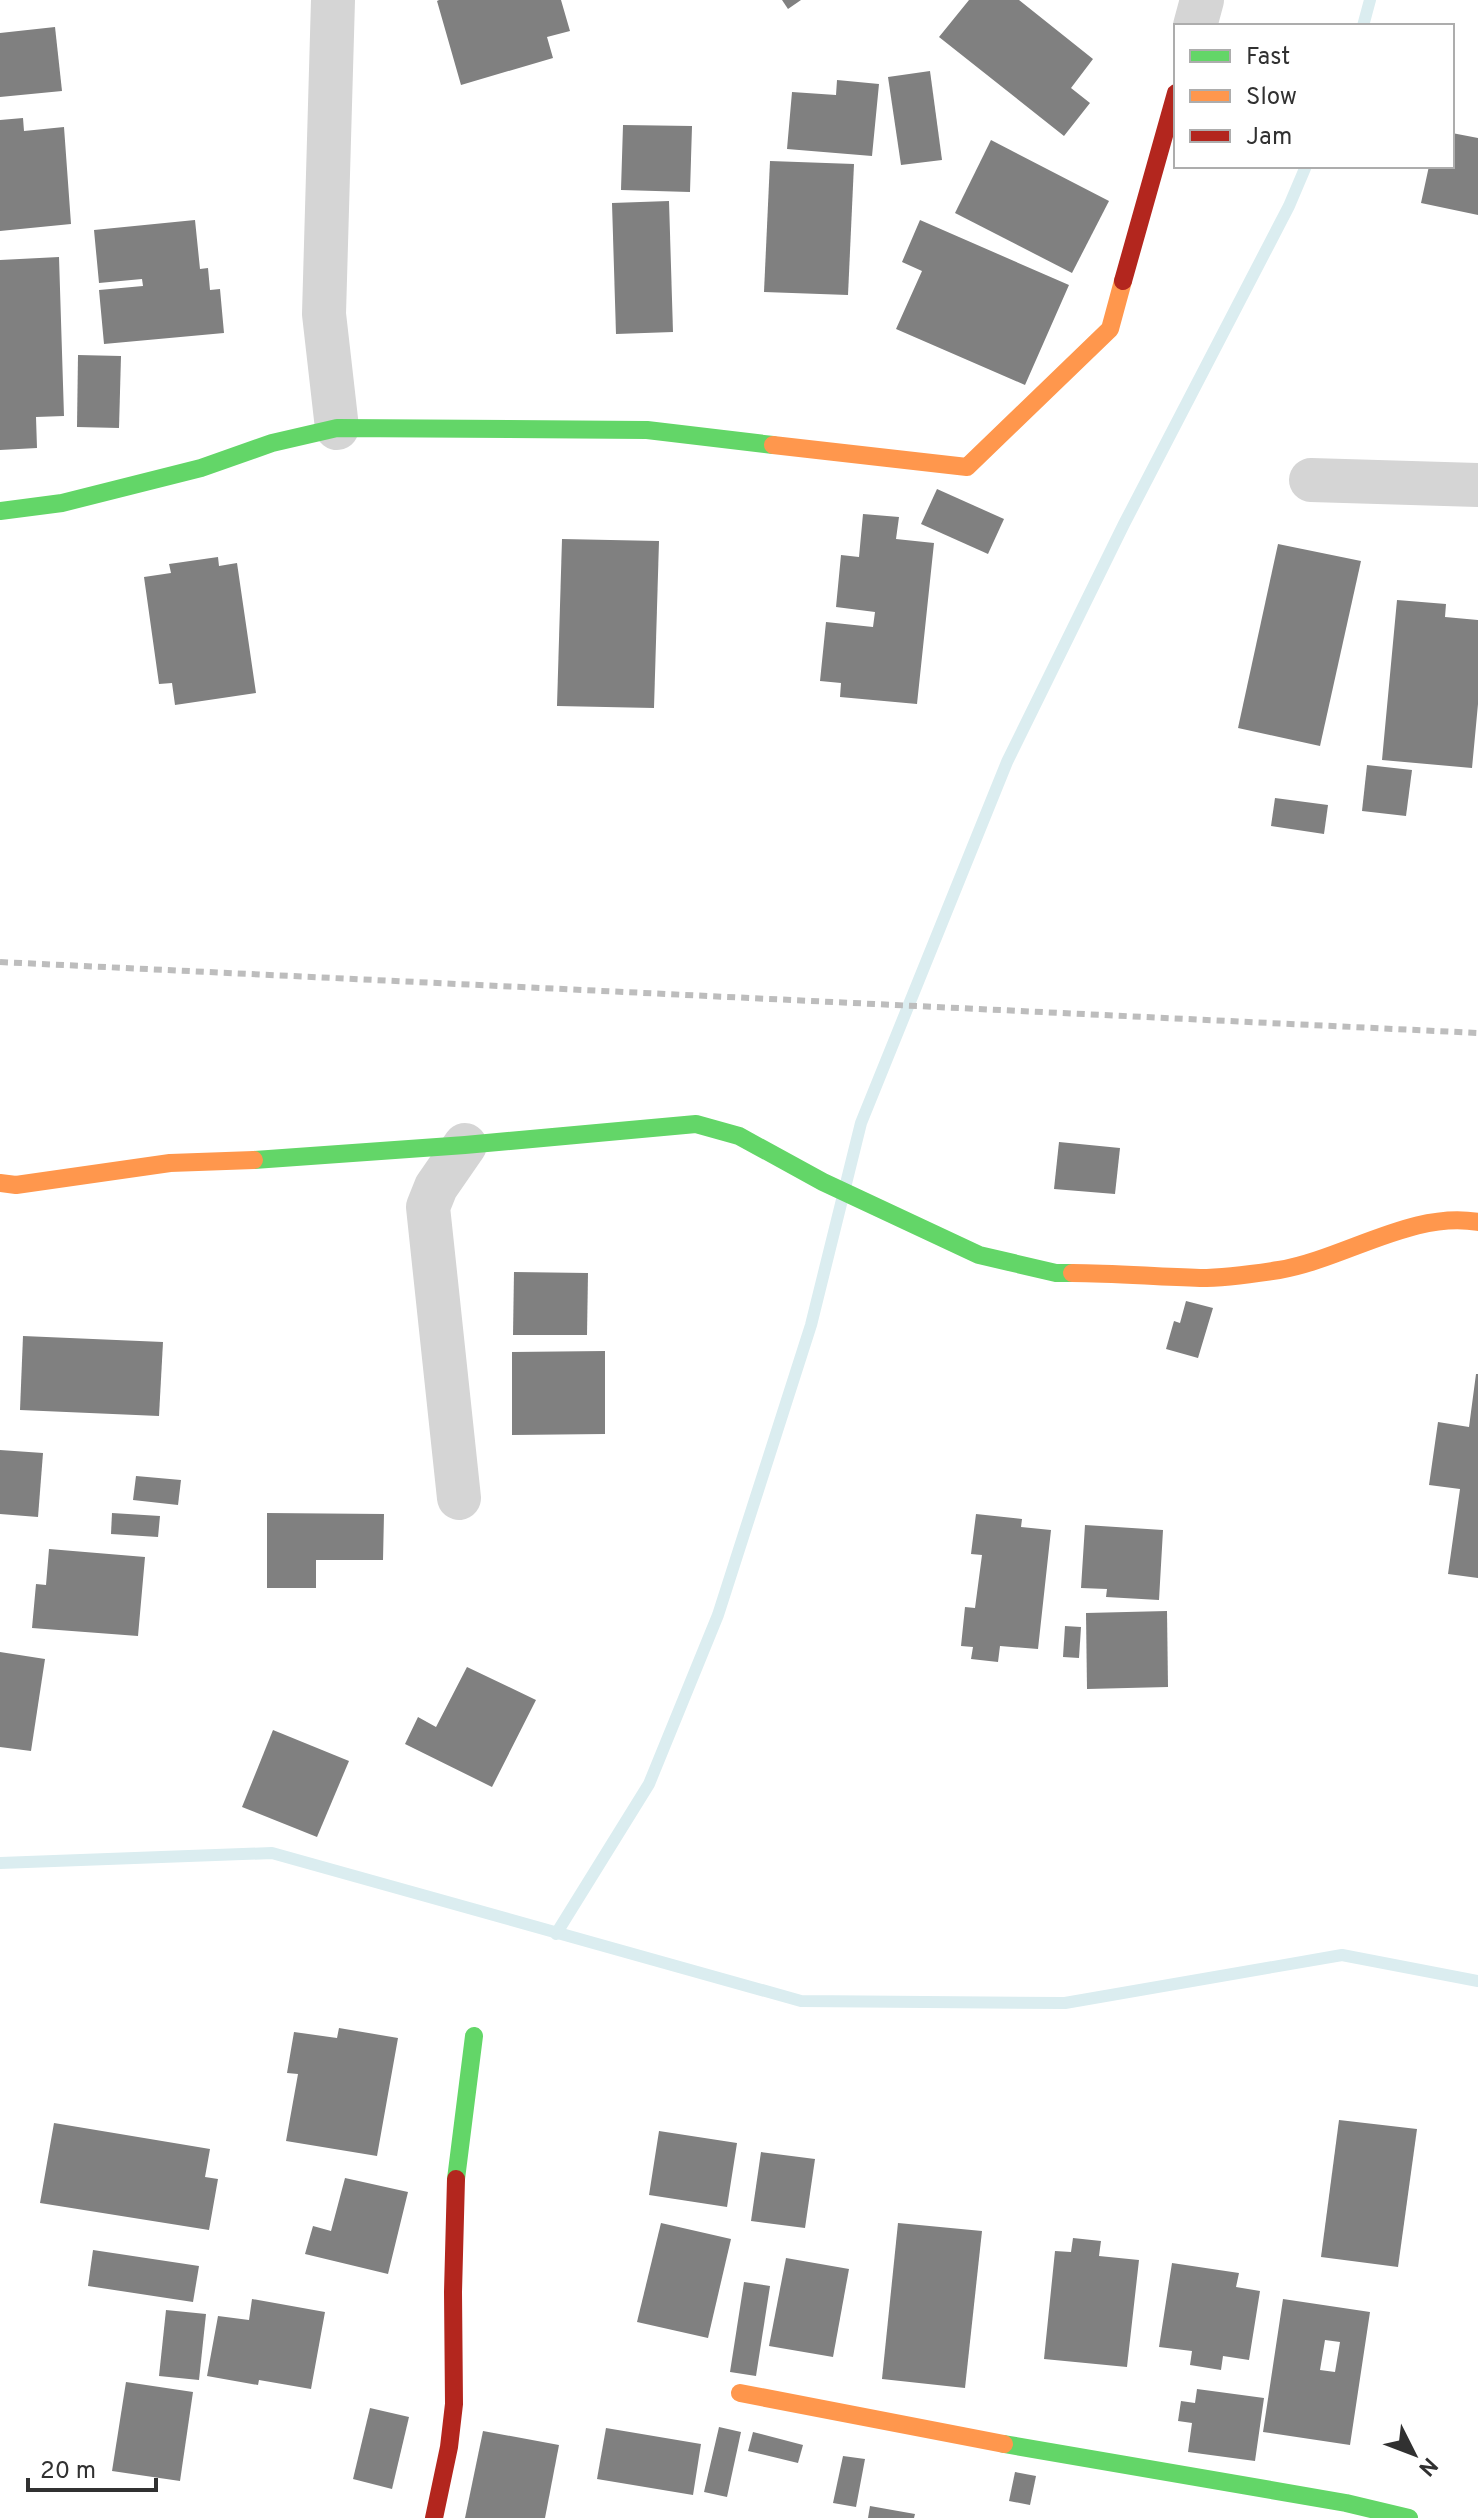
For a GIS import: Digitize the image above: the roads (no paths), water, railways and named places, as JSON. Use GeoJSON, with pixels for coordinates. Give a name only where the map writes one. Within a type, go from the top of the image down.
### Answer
{"type":"FeatureCollection","features":[{"type":"Feature","properties":{"kind":"street"},"geometry":{"type":"LineString","coordinates":[[333,0],[324,314],[337,428]]}},
{"type":"Feature","properties":{"kind":"street"},"geometry":{"type":"LineString","coordinates":[[1196,24],[1202,0]]}},
{"type":"Feature","properties":{"kind":"street"},"geometry":{"type":"LineString","coordinates":[[0,511],[62,503],[201,468],[272,443],[337,428],[647,430],[967,467],[1110,329],[1174,100]]}},
{"type":"Feature","properties":{"kind":"street"},"geometry":{"type":"LineString","coordinates":[[1311,480],[1478,485]]}},
{"type":"Feature","properties":{"kind":"street"},"geometry":{"type":"LineString","coordinates":[[0,1183],[16,1185],[170,1163],[465,1145],[696,1124],[739,1136],[823,1182],[979,1255],[1056,1273],[1202,1278],[1237,1276],[1297,1265],[1426,1222],[1457,1218],[1478,1222]]}},
{"type":"Feature","properties":{"kind":"street"},"geometry":{"type":"LineString","coordinates":[[459,1498],[428,1207],[436,1187],[465,1145]]}},
{"type":"Feature","properties":{"kind":"street"},"geometry":{"type":"LineString","coordinates":[[434,2518],[449,2447],[454,2404],[457,2162],[474,2036]]}},
{"type":"Feature","properties":{"kind":"street"},"geometry":{"type":"LineString","coordinates":[[740,2393],[959,2436],[1346,2503],[1409,2518]]}},
{"type":"Feature","properties":{"kind":"waterway"},"geometry":{"type":"LineString","coordinates":[[1364,24],[1370,0]]}},
{"type":"Feature","properties":{"kind":"waterway"},"geometry":{"type":"LineString","coordinates":[[556,1934],[649,1784],[718,1615],[811,1325],[861,1123],[1007,762],[1124,524],[1289,206],[1305,168]]}},
{"type":"Feature","properties":{"kind":"waterway"},"geometry":{"type":"LineString","coordinates":[[0,1863],[272,1853],[801,2001],[1065,2003],[1342,1955],[1478,1981]]}},
{"type":"Feature","properties":{"kind":"railway"},"geometry":{"type":"LineString","coordinates":[[0,962],[1478,1033]]}}]}
